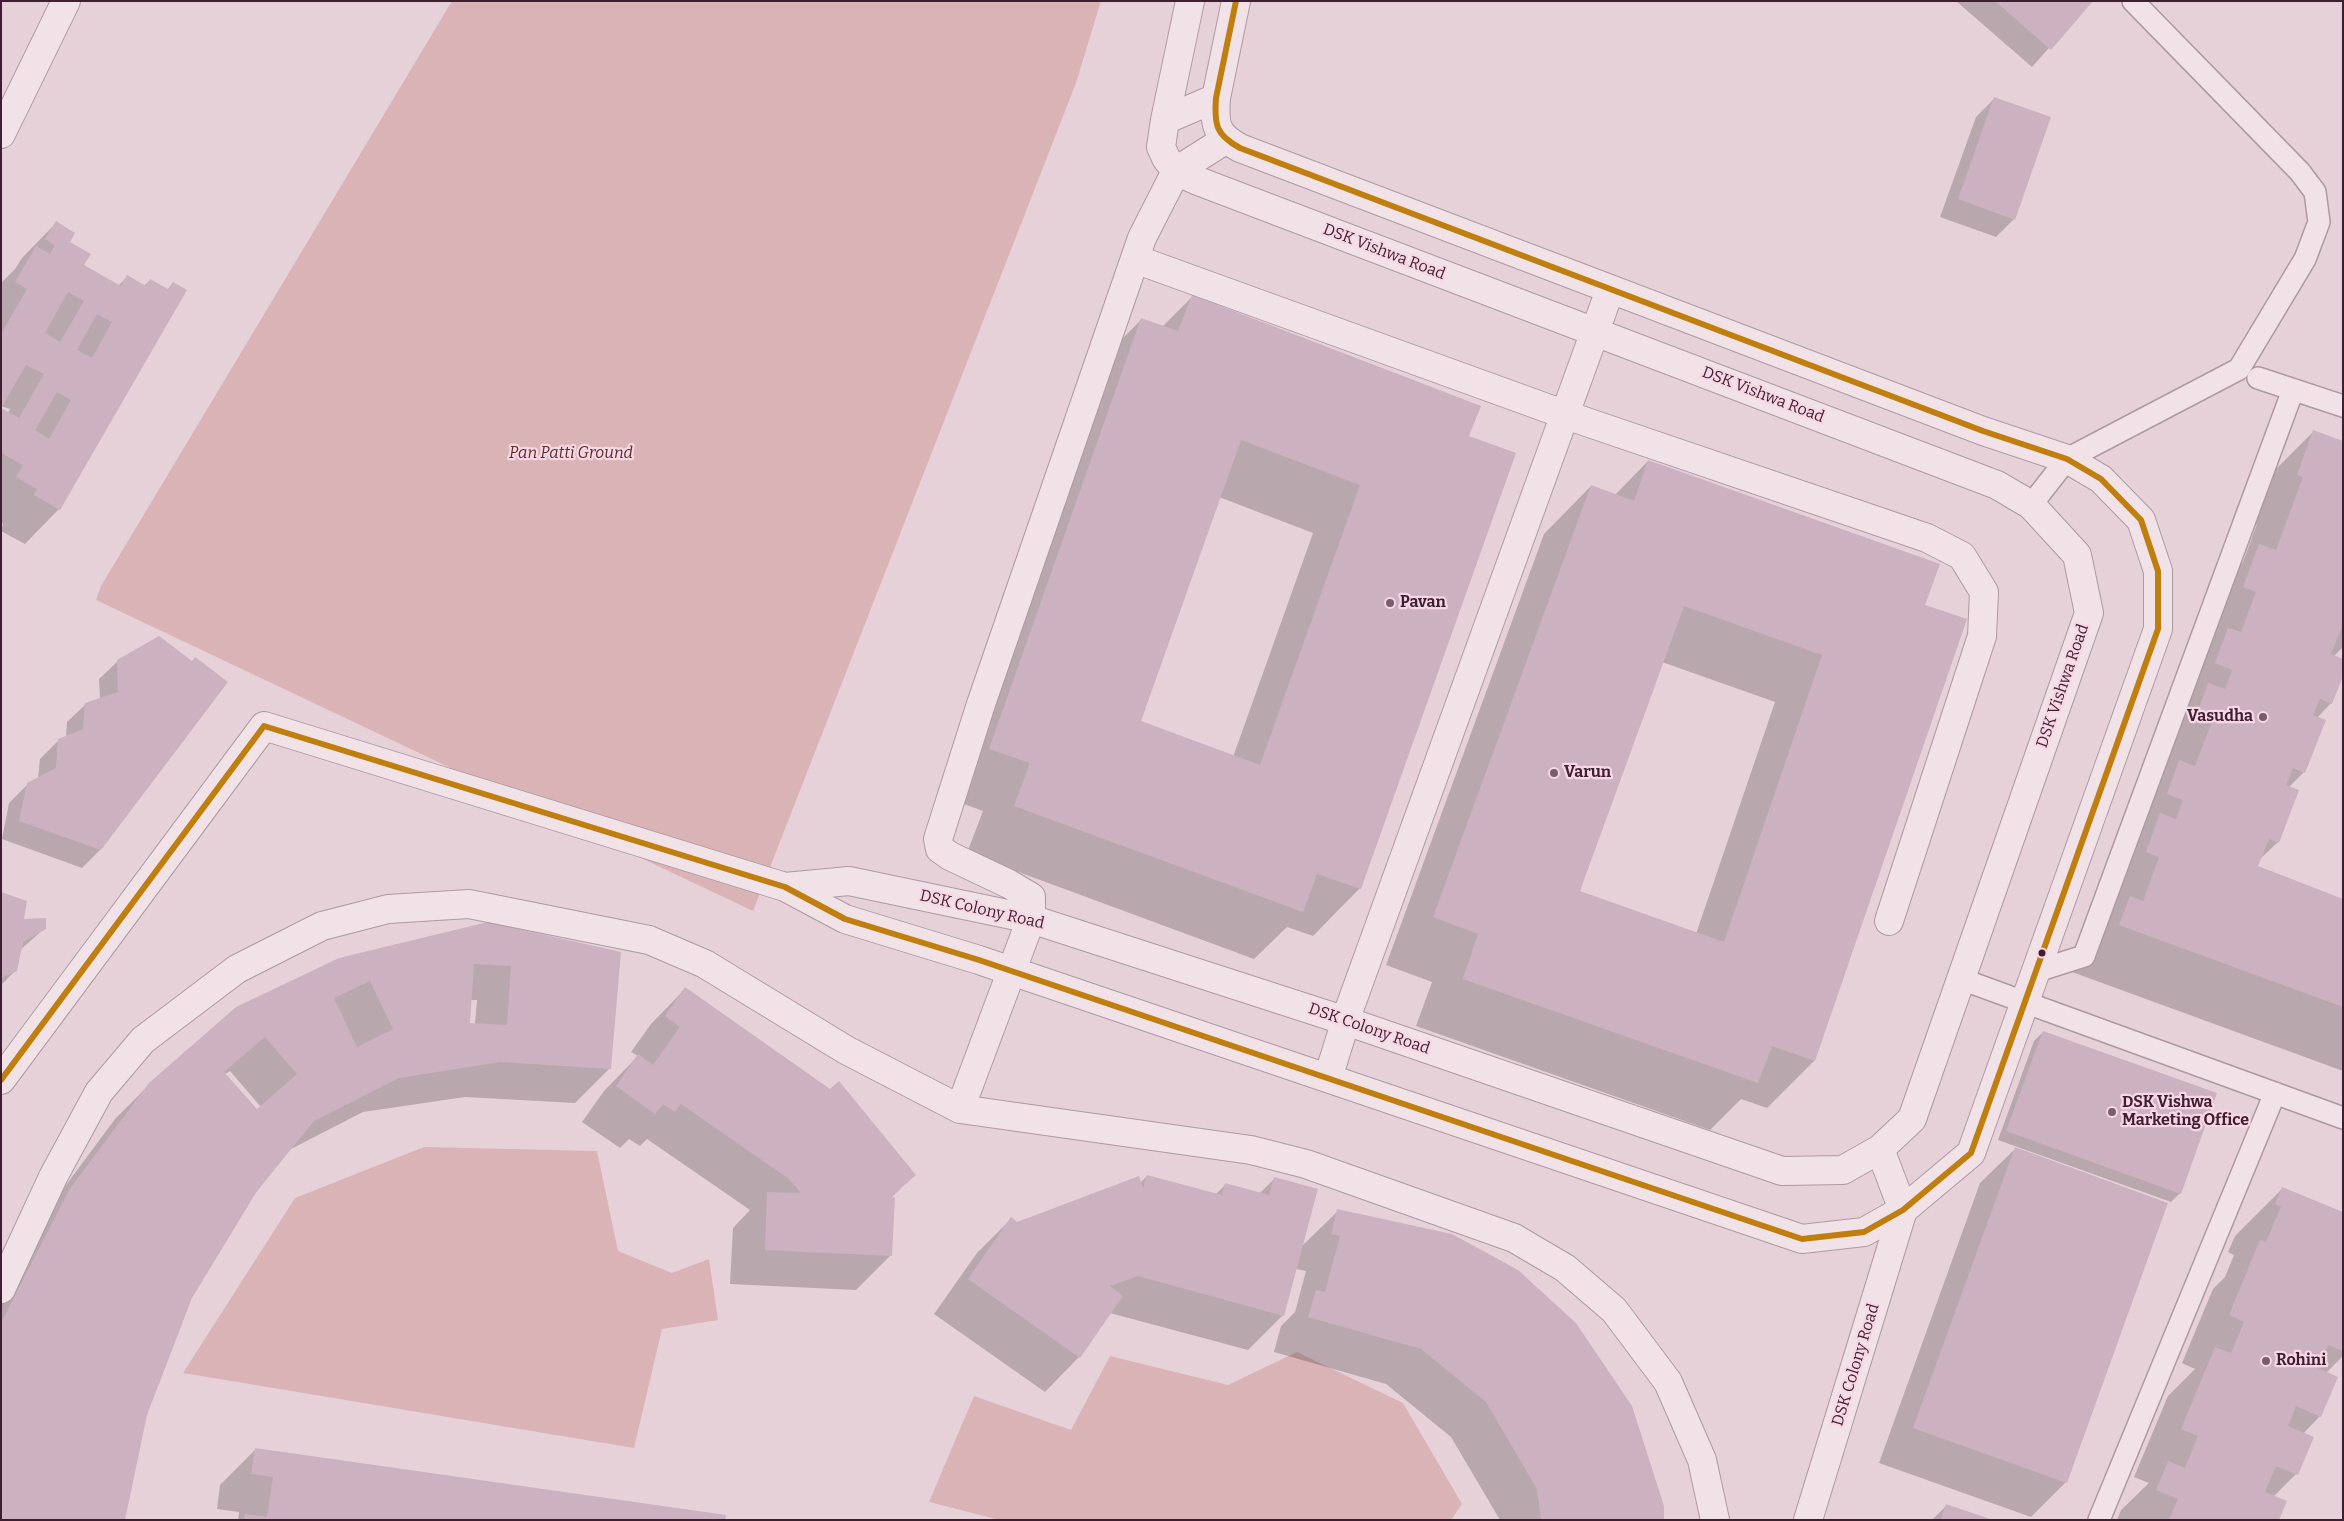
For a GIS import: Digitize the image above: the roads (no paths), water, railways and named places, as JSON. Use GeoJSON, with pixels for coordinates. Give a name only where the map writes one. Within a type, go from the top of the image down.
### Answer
{"type":"FeatureCollection","features":[{"type":"Feature","properties":{"kind":"street"},"geometry":{"type":"LineString","coordinates":[[1,134],[66,1]]}},
{"type":"Feature","properties":{"kind":"street"},"geometry":{"type":"LineString","coordinates":[[1176,171],[1166,158],[1161,147],[1190,1]]}},
{"type":"Feature","properties":{"kind":"street"},"geometry":{"type":"LineString","coordinates":[[1236,1],[1216,98],[1215,113],[1219,130],[1225,140],[1240,148],[1610,290],[1983,430],[2067,459],[2101,479],[2142,520],[2158,571],[2158,629],[2034,972],[1971,1153],[1903,1210],[1880,1149]]}},
{"type":"Feature","properties":{"kind":"street"},"geometry":{"type":"LineString","coordinates":[[1165,120],[1216,98]]}},
{"type":"Feature","properties":{"kind":"street"},"geometry":{"type":"LineString","coordinates":[[960,1109],[977,1059],[1031,919],[1031,897],[1009,884],[950,856],[940,849],[938,840],[984,694],[1142,238],[1176,171],[1225,140]]}},
{"type":"Feature","properties":{"kind":"street","name":"DSK Vishwa Road"},"geometry":{"type":"LineString","coordinates":[[1176,171],[1997,485],[2031,505],[2077,555],[2089,613],[1912,1119],[1880,1149]]}},
{"type":"Feature","properties":{"kind":"street"},"geometry":{"type":"LineString","coordinates":[[1135,259],[1566,415],[1927,538],[1962,556],[1984,592],[1982,636],[1889,921]]}},
{"type":"Feature","properties":{"kind":"street"},"geometry":{"type":"LineString","coordinates":[[1328,1078],[1346,1021],[1610,290]]}},
{"type":"Feature","properties":{"kind":"street","name":"DSK Colony Road"},"geometry":{"type":"LineString","coordinates":[[1,1080],[264,726],[785,887],[845,919],[1012,971],[1802,1239],[1864,1232],[1903,1210]]}},
{"type":"Feature","properties":{"kind":"street","name":"DSK Colony Road"},"geometry":{"type":"LineString","coordinates":[[785,887],[849,881],[1031,919],[1346,1021],[1782,1171],[1843,1170],[1880,1149]]}},
{"type":"Feature","properties":{"kind":"street"},"geometry":{"type":"LineString","coordinates":[[1,1289],[53,1177],[99,1092],[143,1040],[237,969],[322,926],[388,909],[469,904],[649,940],[704,964],[846,1050],[960,1109],[1251,1150],[1306,1164],[1514,1238],[1565,1268],[1614,1310],[1668,1382],[1702,1460],[1715,1520]]}},
{"type":"Feature","properties":{"kind":"street","name":"DSK Colony Road"},"geometry":{"type":"LineString","coordinates":[[1808,1520],[1903,1210]]}},
{"type":"Feature","properties":{"kind":"lane"},"geometry":{"type":"LineString","coordinates":[[2031,505],[2067,459],[2239,369],[2305,259],[2318,222],[2315,192],[2300,172],[2133,1]]}},
{"type":"Feature","properties":{"kind":"lane"},"geometry":{"type":"LineString","coordinates":[[2258,378],[2343,406]]}},
{"type":"Feature","properties":{"kind":"lane"},"geometry":{"type":"LineString","coordinates":[[2034,972],[2084,956],[2293,390]]}},
{"type":"Feature","properties":{"kind":"lane"},"geometry":{"type":"LineString","coordinates":[[1961,979],[2343,1118]]}},
{"type":"Feature","properties":{"kind":"lane"},"geometry":{"type":"LineString","coordinates":[[2099,1520],[2275,1093]]}},
{"type":"Feature","properties":{"kind":"place","name":"Pavan"},"geometry":{"type":"Point","coordinates":[1390,603]}},
{"type":"Feature","properties":{"kind":"place","name":"Vasudha"},"geometry":{"type":"Point","coordinates":[2263,717]}},
{"type":"Feature","properties":{"kind":"place","name":"Varun"},"geometry":{"type":"Point","coordinates":[1554,773]}},
{"type":"Feature","properties":{"kind":"place","name":"DSK Vishwa Marketing Office"},"geometry":{"type":"Point","coordinates":[2112,1112]}},
{"type":"Feature","properties":{"kind":"place","name":"Rohini"},"geometry":{"type":"Point","coordinates":[2266,1361]}},
{"type":"Feature","properties":{"kind":"park label","name":"Pan Patti Ground"},"geometry":{"type":"Point","coordinates":[571,454]}}]}
